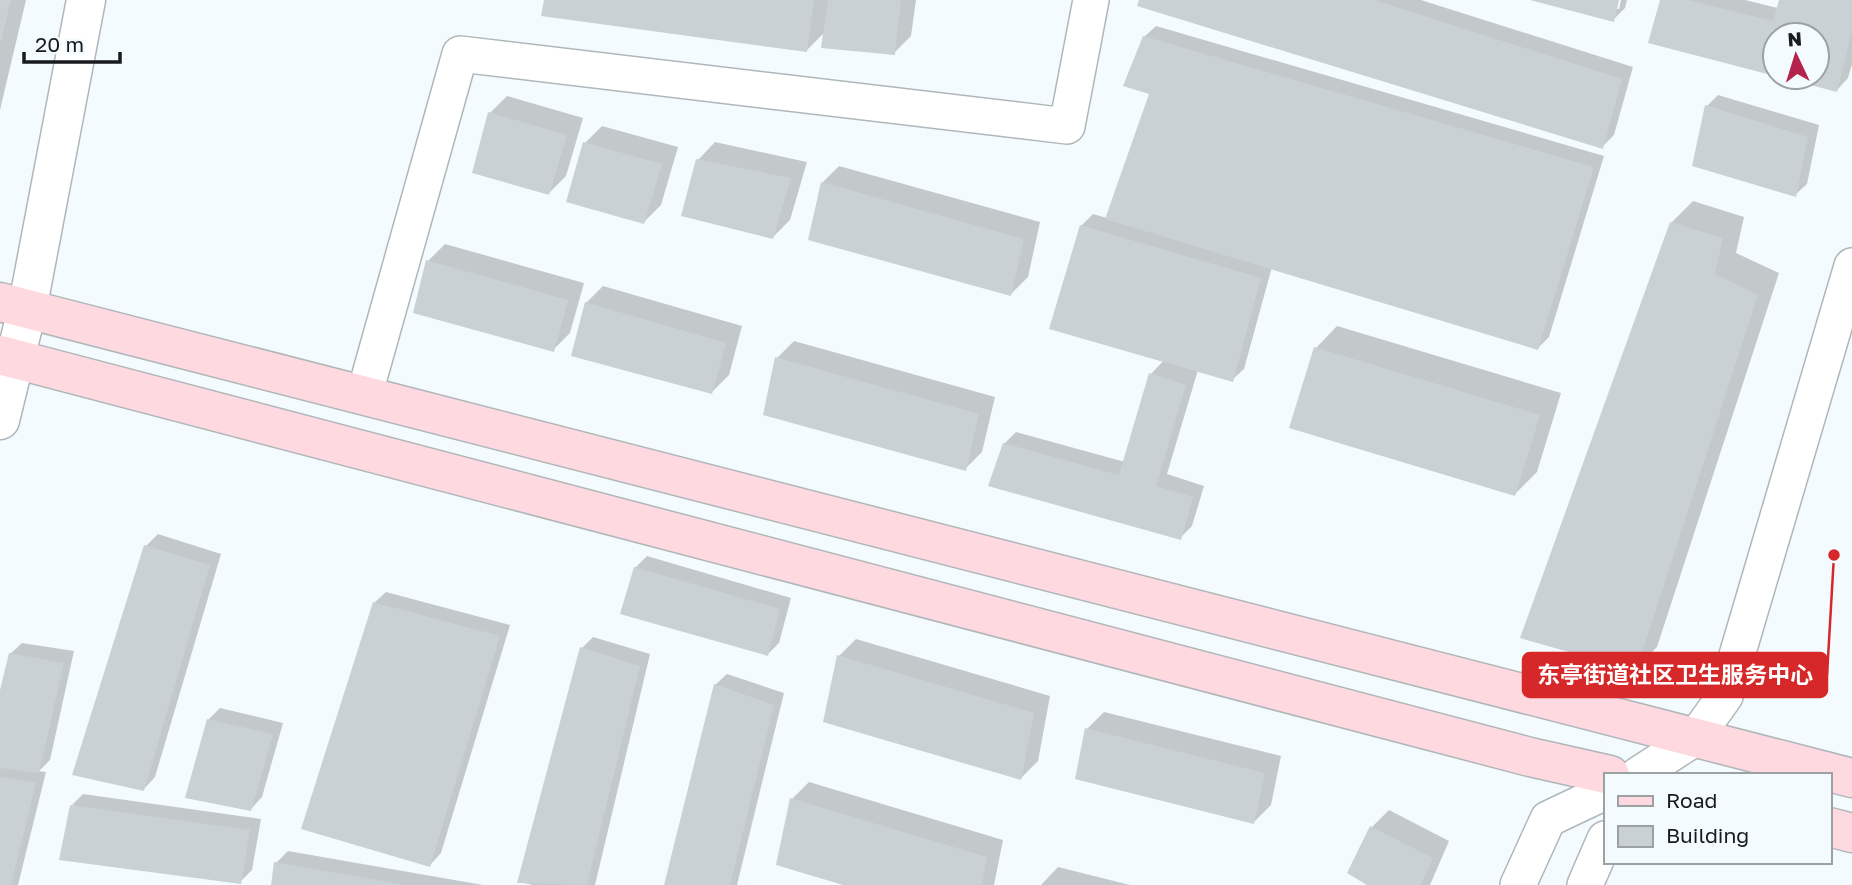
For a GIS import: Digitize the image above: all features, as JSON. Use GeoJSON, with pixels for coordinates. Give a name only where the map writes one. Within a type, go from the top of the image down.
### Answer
{"type":"FeatureCollection","features":[{"type":"Feature","properties":{"kind":"main road"},"geometry":{"type":"LineString","coordinates":[[14,306],[1852,778]]}},
{"type":"Feature","properties":{"kind":"main road"},"geometry":{"type":"LineString","coordinates":[[7,357],[1516,754],[1604,774]]}},
{"type":"Feature","properties":{"kind":"main road"},"geometry":{"type":"LineString","coordinates":[[1831,828],[1852,833]]}},
{"type":"Feature","properties":{"kind":"street"},"geometry":{"type":"LineString","coordinates":[[0,420],[14,306],[86,0]]}},
{"type":"Feature","properties":{"kind":"street"},"geometry":{"type":"LineString","coordinates":[[364,396],[460,54],[1066,126],[1091,0]]}},
{"type":"Feature","properties":{"kind":"street"},"geometry":{"type":"LineString","coordinates":[[1641,773],[1695,738],[1725,696],[1852,266]]}},
{"type":"Feature","properties":{"kind":"street"},"geometry":{"type":"LineString","coordinates":[[1518,885],[1548,819],[1604,792]]}},
{"type":"Feature","properties":{"kind":"street"},"geometry":{"type":"LineString","coordinates":[[1585,885],[1604,841]]}},
{"type":"Feature","properties":{"kind":"building"},"geometry":{"type":"Polygon","coordinates":[[[0,0],[11,0],[1,41],[0,41],[0,0]]]}},
{"type":"Feature","properties":{"kind":"building"},"geometry":{"type":"Polygon","coordinates":[[[544,0],[814,0],[807,52],[541,16],[544,0]]]}},
{"type":"Feature","properties":{"kind":"building"},"geometry":{"type":"Polygon","coordinates":[[[828,0],[901,0],[895,55],[821,48],[828,0]]]}},
{"type":"Feature","properties":{"kind":"building"},"geometry":{"type":"Polygon","coordinates":[[[1139,0],[1374,0],[1622,79],[1603,149],[1137,6],[1139,0]]]}},
{"type":"Feature","properties":{"kind":"building"},"geometry":{"type":"Polygon","coordinates":[[[1530,0],[1619,0],[1614,22],[1530,0]]]}},
{"type":"Feature","properties":{"kind":"building"},"geometry":{"type":"Polygon","coordinates":[[[1660,0],[1688,0],[1773,21],[1761,21],[1761,72],[1648,43],[1660,0]]]}},
{"type":"Feature","properties":{"kind":"building"},"geometry":{"type":"Polygon","coordinates":[[[1779,0],[1852,0],[1852,31],[1837,92],[1831,90],[1831,21],[1773,21],[1779,0]]]}},
{"type":"Feature","properties":{"kind":"building"},"geometry":{"type":"Polygon","coordinates":[[[1143,36],[1594,167],[1538,350],[1105,219],[1149,94],[1123,86],[1143,36]]]}},
{"type":"Feature","properties":{"kind":"building"},"geometry":{"type":"Polygon","coordinates":[[[1705,105],[1808,137],[1796,197],[1692,166],[1705,105]]]}},
{"type":"Feature","properties":{"kind":"building"},"geometry":{"type":"Polygon","coordinates":[[[488,112],[567,135],[549,195],[472,173],[488,112]]]}},
{"type":"Feature","properties":{"kind":"building"},"geometry":{"type":"Polygon","coordinates":[[[583,142],[662,164],[644,224],[566,202],[583,142]]]}},
{"type":"Feature","properties":{"kind":"building"},"geometry":{"type":"Polygon","coordinates":[[[696,159],[791,178],[773,239],[681,216],[696,159]]]}},
{"type":"Feature","properties":{"kind":"building"},"geometry":{"type":"Polygon","coordinates":[[[821,182],[1024,239],[1011,296],[808,240],[821,182]]]}},
{"type":"Feature","properties":{"kind":"building"},"geometry":{"type":"Polygon","coordinates":[[[1670,222],[1723,238],[1715,274],[1758,295],[1636,671],[1520,638],[1670,222]]]}},
{"type":"Feature","properties":{"kind":"building"},"geometry":{"type":"Polygon","coordinates":[[[1080,225],[1261,278],[1233,382],[1049,329],[1080,225]]]}},
{"type":"Feature","properties":{"kind":"building"},"geometry":{"type":"Polygon","coordinates":[[[426,260],[568,300],[554,352],[413,313],[426,260]]]}},
{"type":"Feature","properties":{"kind":"building"},"geometry":{"type":"Polygon","coordinates":[[[585,302],[726,343],[712,394],[571,356],[585,302]]]}},
{"type":"Feature","properties":{"kind":"building"},"geometry":{"type":"Polygon","coordinates":[[[1314,347],[1540,415],[1515,496],[1289,428],[1314,347]]]}},
{"type":"Feature","properties":{"kind":"building"},"geometry":{"type":"Polygon","coordinates":[[[775,357],[979,414],[966,471],[763,415],[775,357]]]}},
{"type":"Feature","properties":{"kind":"building"},"geometry":{"type":"Polygon","coordinates":[[[1149,373],[1186,385],[1156,486],[1193,497],[1181,540],[988,486],[1003,443],[1119,475],[1149,373]]]}},
{"type":"Feature","properties":{"kind":"building"},"geometry":{"type":"Polygon","coordinates":[[[144,545],[210,565],[144,791],[72,775],[144,545]]]}},
{"type":"Feature","properties":{"kind":"building"},"geometry":{"type":"Polygon","coordinates":[[[634,567],[780,609],[768,656],[620,614],[634,567]]]}},
{"type":"Feature","properties":{"kind":"building"},"geometry":{"type":"Polygon","coordinates":[[[373,602],[500,636],[430,867],[301,829],[373,602]]]}},
{"type":"Feature","properties":{"kind":"building"},"geometry":{"type":"Polygon","coordinates":[[[580,647],[640,666],[587,885],[517,883],[580,647]]]}},
{"type":"Feature","properties":{"kind":"building"},"geometry":{"type":"Polygon","coordinates":[[[9,653],[64,663],[39,773],[0,768],[0,690],[9,653]]]}},
{"type":"Feature","properties":{"kind":"building"},"geometry":{"type":"Polygon","coordinates":[[[837,655],[1034,713],[1021,780],[823,722],[837,655]]]}},
{"type":"Feature","properties":{"kind":"building"},"geometry":{"type":"Polygon","coordinates":[[[714,684],[774,705],[730,885],[664,885],[714,684]]]}},
{"type":"Feature","properties":{"kind":"building"},"geometry":{"type":"Polygon","coordinates":[[[207,719],[273,734],[251,811],[185,798],[207,719]]]}},
{"type":"Feature","properties":{"kind":"building"},"geometry":{"type":"Polygon","coordinates":[[[1085,728],[1265,773],[1254,824],[1075,779],[1085,728]]]}},
{"type":"Feature","properties":{"kind":"building"},"geometry":{"type":"Polygon","coordinates":[[[0,777],[36,783],[11,885],[0,885],[0,777]]]}},
{"type":"Feature","properties":{"kind":"building"},"geometry":{"type":"Polygon","coordinates":[[[790,798],[987,857],[982,885],[843,885],[776,865],[790,798]]]}},
{"type":"Feature","properties":{"kind":"building"},"geometry":{"type":"Polygon","coordinates":[[[70,805],[250,830],[241,884],[59,860],[70,805]]]}},
{"type":"Feature","properties":{"kind":"building"},"geometry":{"type":"Polygon","coordinates":[[[1370,826],[1433,858],[1421,885],[1367,885],[1347,873],[1370,826]]]}},
{"type":"Feature","properties":{"kind":"building"},"geometry":{"type":"Polygon","coordinates":[[[274,862],[400,884],[400,885],[271,885],[274,862]]]}},
{"type":"Feature","properties":{"kind":"place","name":"东亭街道社区卫生服务中心"},"geometry":{"type":"Point","coordinates":[1834,555]}}]}
